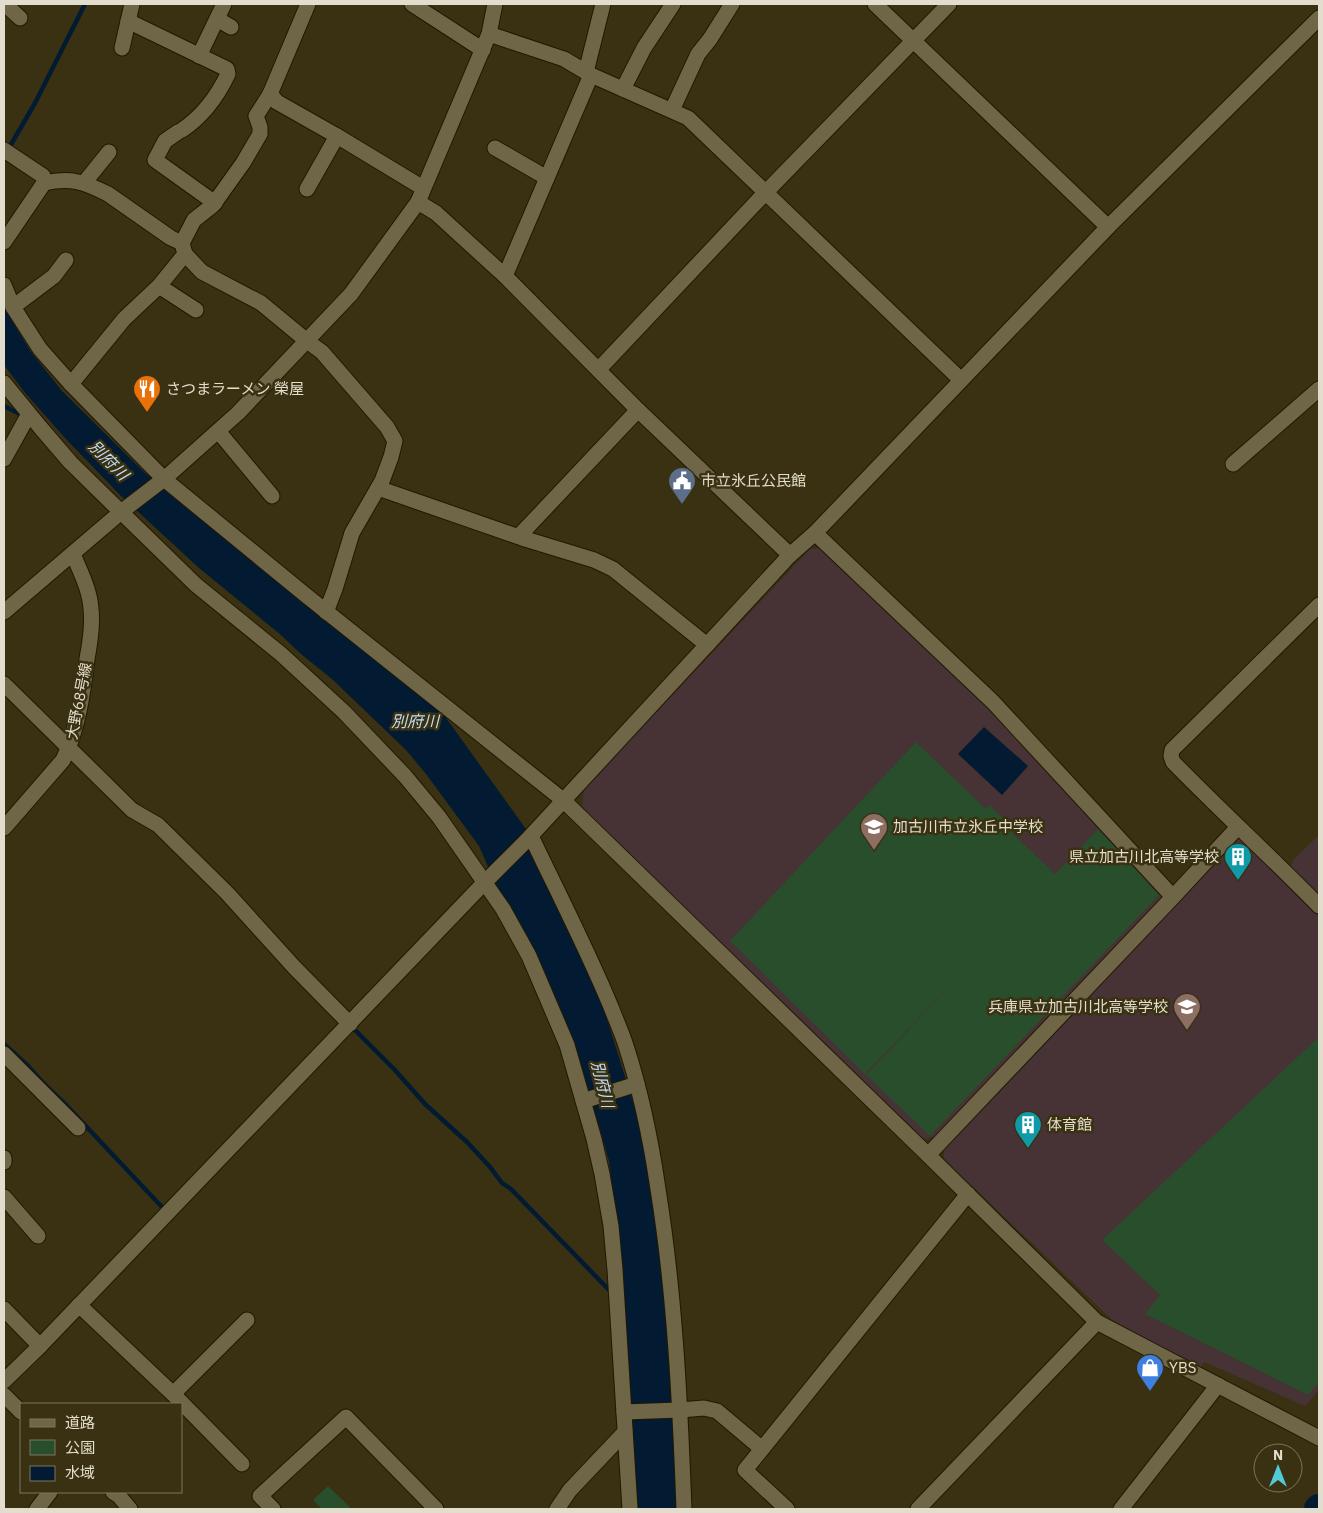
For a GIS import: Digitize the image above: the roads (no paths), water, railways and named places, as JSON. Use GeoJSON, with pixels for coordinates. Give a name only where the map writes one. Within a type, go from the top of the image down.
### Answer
{"type":"FeatureCollection","features":[{"type":"Feature","properties":{"kind":"street"},"geometry":{"type":"LineString","coordinates":[[122,48],[132,4]]}},
{"type":"Feature","properties":{"kind":"street"},"geometry":{"type":"LineString","coordinates":[[199,56],[224,4]]}},
{"type":"Feature","properties":{"kind":"street"},"geometry":{"type":"LineString","coordinates":[[71,384],[124,319],[159,286],[183,249],[194,220],[215,203],[243,163],[260,134],[260,127],[256,116],[270,94],[308,4]]}},
{"type":"Feature","properties":{"kind":"street"},"geometry":{"type":"LineString","coordinates":[[412,4],[482,50]]}},
{"type":"Feature","properties":{"kind":"street"},"geometry":{"type":"LineString","coordinates":[[4,612],[121,512],[164,479],[238,413],[350,294],[421,195],[489,34],[495,4]]}},
{"type":"Feature","properties":{"kind":"street"},"geometry":{"type":"LineString","coordinates":[[505,276],[589,74],[603,4]]}},
{"type":"Feature","properties":{"kind":"street"},"geometry":{"type":"LineString","coordinates":[[623,89],[644,48],[673,4]]}},
{"type":"Feature","properties":{"kind":"street"},"geometry":{"type":"LineString","coordinates":[[672,110],[698,54],[710,39],[731,4]]}},
{"type":"Feature","properties":{"kind":"street"},"geometry":{"type":"LineString","coordinates":[[875,4],[1108,227]]}},
{"type":"Feature","properties":{"kind":"street"},"geometry":{"type":"LineString","coordinates":[[599,369],[766,192],[949,4]]}},
{"type":"Feature","properties":{"kind":"street"},"geometry":{"type":"LineString","coordinates":[[7,8],[20,18]]}},
{"type":"Feature","properties":{"kind":"street"},"geometry":{"type":"LineString","coordinates":[[4,1381],[40,1346],[528,839],[790,555],[815,533],[1108,227],[1319,18]]}},
{"type":"Feature","properties":{"kind":"street"},"geometry":{"type":"LineString","coordinates":[[128,20],[227,69],[228,74],[221,89],[205,111],[165,141],[155,160],[215,203]]}},
{"type":"Feature","properties":{"kind":"street"},"geometry":{"type":"LineString","coordinates":[[216,20],[232,27]]}},
{"type":"Feature","properties":{"kind":"street"},"geometry":{"type":"LineString","coordinates":[[489,34],[564,59],[589,74],[688,118],[961,380]]}},
{"type":"Feature","properties":{"kind":"street"},"geometry":{"type":"LineString","coordinates":[[270,94],[277,102],[337,136],[421,195],[436,213],[505,276],[638,410],[790,555]]}},
{"type":"Feature","properties":{"kind":"street"},"geometry":{"type":"LineString","coordinates":[[307,189],[337,136]]}},
{"type":"Feature","properties":{"kind":"street"},"geometry":{"type":"LineString","coordinates":[[494,148],[547,178]]}},
{"type":"Feature","properties":{"kind":"street"},"geometry":{"type":"LineString","coordinates":[[4,150],[44,176],[44,183],[4,242]]}},
{"type":"Feature","properties":{"kind":"street"},"geometry":{"type":"LineString","coordinates":[[84,184],[109,152]]}},
{"type":"Feature","properties":{"kind":"street"},"geometry":{"type":"LineString","coordinates":[[44,183],[56,180],[74,180],[108,194],[170,238],[183,249],[202,272],[261,303],[322,352],[387,427],[395,441],[392,456],[378,488],[352,533],[326,612]]}},
{"type":"Feature","properties":{"kind":"street"},"geometry":{"type":"LineString","coordinates":[[13,307],[54,276],[66,260]]}},
{"type":"Feature","properties":{"kind":"street"},"geometry":{"type":"LineString","coordinates":[[4,286],[13,307],[40,349],[71,384],[164,479],[326,612],[563,800],[1097,1322],[1319,1438]]}},
{"type":"Feature","properties":{"kind":"street"},"geometry":{"type":"LineString","coordinates":[[159,286],[196,310]]}},
{"type":"Feature","properties":{"kind":"street"},"geometry":{"type":"LineString","coordinates":[[4,383],[70,462],[196,584],[281,654],[344,712],[411,783],[439,817],[486,881],[529,956],[567,1045],[600,1165],[611,1226],[620,1333],[630,1509]]}},
{"type":"Feature","properties":{"kind":"street"},"geometry":{"type":"LineString","coordinates":[[1233,464],[1319,389]]}},
{"type":"Feature","properties":{"kind":"street"},"geometry":{"type":"LineString","coordinates":[[518,536],[638,410]]}},
{"type":"Feature","properties":{"kind":"street"},"geometry":{"type":"LineString","coordinates":[[4,459],[29,414]]}},
{"type":"Feature","properties":{"kind":"street"},"geometry":{"type":"LineString","coordinates":[[218,431],[272,496]]}},
{"type":"Feature","properties":{"kind":"street"},"geometry":{"type":"LineString","coordinates":[[378,488],[594,560],[612,570],[707,644]]}},
{"type":"Feature","properties":{"kind":"street"},"geometry":{"type":"LineString","coordinates":[[815,533],[993,702],[1173,897]]}},
{"type":"Feature","properties":{"kind":"street","name":"大野68号線"},"geometry":{"type":"LineString","coordinates":[[4,828],[64,760],[69,749],[78,715],[91,635],[92,608],[73,554]]}},
{"type":"Feature","properties":{"kind":"street"},"geometry":{"type":"LineString","coordinates":[[1319,605],[1172,750],[1171,756],[1173,762],[1319,906]]}},
{"type":"Feature","properties":{"kind":"street"},"geometry":{"type":"LineString","coordinates":[[4,684],[132,810],[158,825],[220,886],[294,967],[350,1024]]}},
{"type":"Feature","properties":{"kind":"street"},"geometry":{"type":"LineString","coordinates":[[928,1155],[1238,827]]}},
{"type":"Feature","properties":{"kind":"street"},"geometry":{"type":"LineString","coordinates":[[528,839],[596,970],[625,1044],[637,1084],[653,1158],[664,1224],[680,1410],[684,1509]]}},
{"type":"Feature","properties":{"kind":"street"},"geometry":{"type":"LineString","coordinates":[[4,1054],[78,1128]]}},
{"type":"Feature","properties":{"kind":"street"},"geometry":{"type":"LineString","coordinates":[[583,1101],[637,1084]]}},
{"type":"Feature","properties":{"kind":"street"},"geometry":{"type":"LineString","coordinates":[[787,1509],[745,1470],[968,1194]]}},
{"type":"Feature","properties":{"kind":"street"},"geometry":{"type":"LineString","coordinates":[[4,1197],[38,1236]]}},
{"type":"Feature","properties":{"kind":"street"},"geometry":{"type":"LineString","coordinates":[[79,1305],[182,1403]]}},
{"type":"Feature","properties":{"kind":"street"},"geometry":{"type":"LineString","coordinates":[[4,1309],[40,1346]]}},
{"type":"Feature","properties":{"kind":"street"},"geometry":{"type":"LineString","coordinates":[[173,1394],[247,1320]]}},
{"type":"Feature","properties":{"kind":"street"},"geometry":{"type":"LineString","coordinates":[[918,1509],[1097,1322]]}},
{"type":"Feature","properties":{"kind":"street"},"geometry":{"type":"LineString","coordinates":[[1121,1509],[1218,1385]]}},
{"type":"Feature","properties":{"kind":"street"},"geometry":{"type":"LineString","coordinates":[[4,1395],[20,1411]]}},
{"type":"Feature","properties":{"kind":"street"},"geometry":{"type":"LineString","coordinates":[[182,1403],[242,1464]]}},
{"type":"Feature","properties":{"kind":"street"},"geometry":{"type":"LineString","coordinates":[[624,1412],[704,1408],[717,1411],[762,1449]]}},
{"type":"Feature","properties":{"kind":"street"},"geometry":{"type":"LineString","coordinates":[[273,1509],[260,1496],[346,1417],[436,1509]]}},
{"type":"Feature","properties":{"kind":"street"},"geometry":{"type":"LineString","coordinates":[[557,1509],[570,1490],[625,1432]]}},
{"type":"Feature","properties":{"kind":"street"},"geometry":{"type":"LineString","coordinates":[[37,1509],[49,1493]]}},
{"type":"Feature","properties":{"kind":"street"},"geometry":{"type":"LineString","coordinates":[[114,1493],[130,1509]]}},
{"type":"Feature","properties":{"kind":"water","name":"別府川"},"geometry":{"type":"Polygon","coordinates":[[[4,308],[31,352],[62,391],[145,473],[436,704],[526,829],[532,850],[601,1000],[641,1128],[657,1212],[674,1385],[676,1509],[634,1509],[617,1223],[609,1161],[579,1057],[565,1019],[536,955],[496,885],[479,846],[406,750],[332,679],[199,568],[121,496],[26,394],[4,365],[4,308]]]}},
{"type":"Feature","properties":{"kind":"water"},"geometry":{"type":"Polygon","coordinates":[[[984,727],[1028,766],[1002,795],[958,754],[984,727]]]}},
{"type":"Feature","properties":{"kind":"waterway"},"geometry":{"type":"LineString","coordinates":[[9,148],[35,103],[85,4]]}},
{"type":"Feature","properties":{"kind":"waterway"},"geometry":{"type":"LineString","coordinates":[[4,406],[22,415]]}},
{"type":"Feature","properties":{"kind":"waterway"},"geometry":{"type":"LineString","coordinates":[[354,1029],[394,1069],[425,1104],[467,1142],[502,1183],[511,1189],[611,1292]]}},
{"type":"Feature","properties":{"kind":"waterway"},"geometry":{"type":"LineString","coordinates":[[4,1044],[66,1105],[161,1206]]}},
{"type":"Feature","properties":{"kind":"place","name":"さつまラーメン 榮屋"},"geometry":{"type":"Point","coordinates":[147,413]}},
{"type":"Feature","properties":{"kind":"place","name":"市立氷丘公民館"},"geometry":{"type":"Point","coordinates":[682,505]}},
{"type":"Feature","properties":{"kind":"place","name":"加古川市立氷丘中学校"},"geometry":{"type":"Point","coordinates":[874,851]}},
{"type":"Feature","properties":{"kind":"place","name":"県立加古川北高等学校"},"geometry":{"type":"Point","coordinates":[1238,881]}},
{"type":"Feature","properties":{"kind":"place","name":"兵庫県立加古川北高等学校"},"geometry":{"type":"Point","coordinates":[1187,1031]}},
{"type":"Feature","properties":{"kind":"place","name":"体育館"},"geometry":{"type":"Point","coordinates":[1028,1149]}},
{"type":"Feature","properties":{"kind":"place","name":"YBS"},"geometry":{"type":"Point","coordinates":[1150,1392]}}]}
